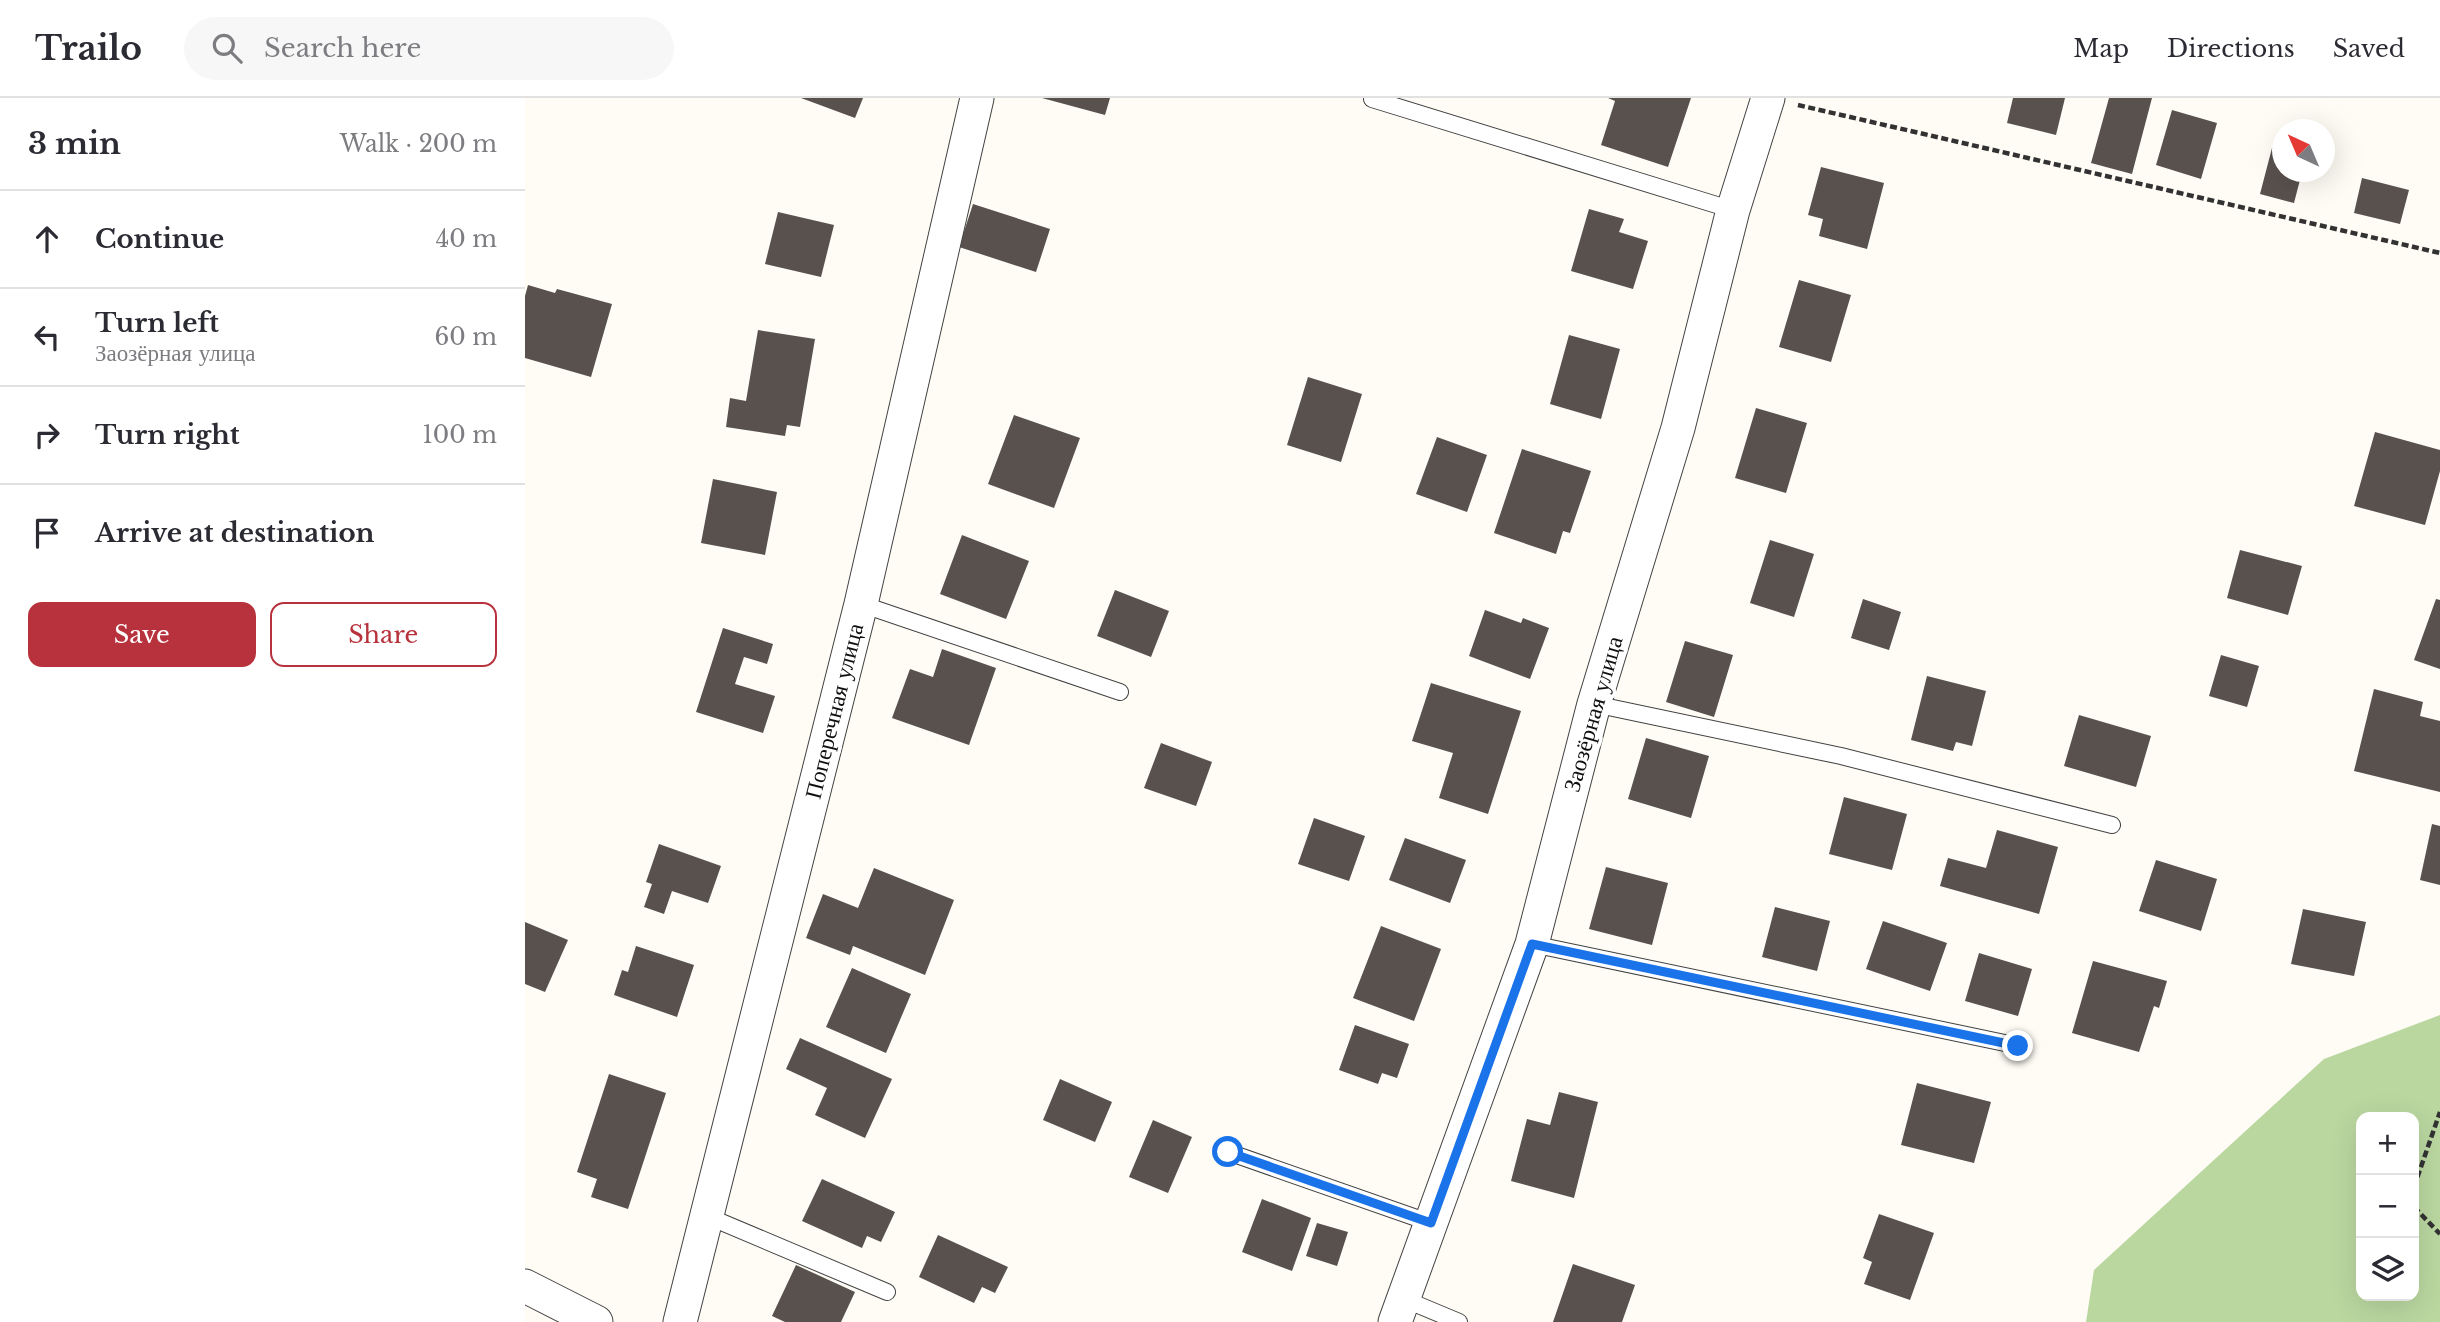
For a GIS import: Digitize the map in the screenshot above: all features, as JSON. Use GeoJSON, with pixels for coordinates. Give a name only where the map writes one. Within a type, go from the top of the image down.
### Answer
{"type":"FeatureCollection","features":[{"type":"Feature","properties":{"kind":"street","name":"Поперечная улица"},"geometry":{"type":"LineString","coordinates":[[680,1322],[861,604],[977,98]]}},
{"type":"Feature","properties":{"kind":"street","name":"Заозёрная улица"},"geometry":{"type":"LineString","coordinates":[[1399,1310],[1532,944],[1594,704],[1678,428],[1733,210],[1782,101]]}},
{"type":"Feature","properties":{"kind":"street"},"geometry":{"type":"LineString","coordinates":[[525,1286],[596,1322]]}},
{"type":"Feature","properties":{"kind":"lane"},"geometry":{"type":"LineString","coordinates":[[1373,99],[1733,210]]}},
{"type":"Feature","properties":{"kind":"lane"},"geometry":{"type":"LineString","coordinates":[[861,604],[1120,692]]}},
{"type":"Feature","properties":{"kind":"lane"},"geometry":{"type":"LineString","coordinates":[[1594,704],[1841,756],[2112,825]]}},
{"type":"Feature","properties":{"kind":"lane"},"geometry":{"type":"LineString","coordinates":[[1532,944],[2018,1046]]}},
{"type":"Feature","properties":{"kind":"lane"},"geometry":{"type":"LineString","coordinates":[[1228,1152],[1431,1223]]}},
{"type":"Feature","properties":{"kind":"lane"},"geometry":{"type":"LineString","coordinates":[[707,1216],[887,1292]]}},
{"type":"Feature","properties":{"kind":"lane"},"geometry":{"type":"LineString","coordinates":[[1399,1310],[1459,1322]]}},
{"type":"Feature","properties":{"kind":"path"},"geometry":{"type":"LineString","coordinates":[[1782,101],[2440,253]]}},
{"type":"Feature","properties":{"kind":"path"},"geometry":{"type":"LineString","coordinates":[[2418,1175],[2440,1112]]}},
{"type":"Feature","properties":{"kind":"path"},"geometry":{"type":"LineString","coordinates":[[2419,1212],[2440,1234]]}},
{"type":"Feature","properties":{"kind":"green space"},"geometry":{"type":"Polygon","coordinates":[[[2440,1015],[2440,1322],[2086,1322],[2094,1270],[2324,1059],[2440,1015]]]}},
{"type":"Feature","properties":{"kind":"building"},"geometry":{"type":"Polygon","coordinates":[[[801,98],[863,98],[855,118],[801,98]]]}},
{"type":"Feature","properties":{"kind":"building"},"geometry":{"type":"Polygon","coordinates":[[[1042,98],[1110,98],[1105,115],[1042,98]]]}},
{"type":"Feature","properties":{"kind":"building"},"geometry":{"type":"Polygon","coordinates":[[[1608,98],[1691,98],[1668,167],[1601,145],[1615,101],[1608,98]]]}},
{"type":"Feature","properties":{"kind":"building"},"geometry":{"type":"Polygon","coordinates":[[[2013,98],[2065,98],[2056,135],[2007,123],[2013,98]]]}},
{"type":"Feature","properties":{"kind":"building"},"geometry":{"type":"Polygon","coordinates":[[[2109,98],[2152,98],[2132,174],[2091,163],[2109,98]]]}},
{"type":"Feature","properties":{"kind":"building"},"geometry":{"type":"Polygon","coordinates":[[[2172,110],[2217,123],[2201,179],[2156,165],[2172,110]]]}},
{"type":"Feature","properties":{"kind":"building"},"geometry":{"type":"Polygon","coordinates":[[[2272,148],[2272,182],[2299,182],[2294,203],[2260,194],[2272,148]]]}},
{"type":"Feature","properties":{"kind":"building"},"geometry":{"type":"Polygon","coordinates":[[[1821,167],[1884,183],[1867,249],[1819,236],[1823,219],[1808,215],[1821,167]]]}},
{"type":"Feature","properties":{"kind":"building"},"geometry":{"type":"Polygon","coordinates":[[[2362,178],[2409,190],[2400,224],[2354,213],[2362,178]]]}},
{"type":"Feature","properties":{"kind":"building"},"geometry":{"type":"Polygon","coordinates":[[[973,204],[1050,229],[1036,272],[959,247],[973,204]]]}},
{"type":"Feature","properties":{"kind":"building"},"geometry":{"type":"Polygon","coordinates":[[[1589,209],[1624,219],[1619,232],[1648,241],[1633,289],[1571,271],[1589,209]]]}},
{"type":"Feature","properties":{"kind":"building"},"geometry":{"type":"Polygon","coordinates":[[[778,212],[834,225],[821,277],[765,264],[778,212]]]}},
{"type":"Feature","properties":{"kind":"building"},"geometry":{"type":"Polygon","coordinates":[[[1799,280],[1851,295],[1831,362],[1779,347],[1799,280]]]}},
{"type":"Feature","properties":{"kind":"building"},"geometry":{"type":"Polygon","coordinates":[[[528,285],[555,293],[557,289],[612,304],[591,377],[525,358],[525,296],[528,285]]]}},
{"type":"Feature","properties":{"kind":"building"},"geometry":{"type":"Polygon","coordinates":[[[758,330],[815,339],[800,427],[787,425],[785,436],[726,427],[730,398],[746,401],[758,330]]]}},
{"type":"Feature","properties":{"kind":"building"},"geometry":{"type":"Polygon","coordinates":[[[1569,335],[1620,349],[1601,419],[1550,404],[1569,335]]]}},
{"type":"Feature","properties":{"kind":"building"},"geometry":{"type":"Polygon","coordinates":[[[1308,377],[1362,394],[1341,462],[1287,445],[1308,377]]]}},
{"type":"Feature","properties":{"kind":"building"},"geometry":{"type":"Polygon","coordinates":[[[1756,408],[1807,423],[1786,493],[1735,478],[1756,408]]]}},
{"type":"Feature","properties":{"kind":"building"},"geometry":{"type":"Polygon","coordinates":[[[1014,415],[1080,438],[1054,508],[988,484],[1014,415]]]}},
{"type":"Feature","properties":{"kind":"building"},"geometry":{"type":"Polygon","coordinates":[[[2375,432],[2440,450],[2440,471],[2425,525],[2354,506],[2375,432]]]}},
{"type":"Feature","properties":{"kind":"building"},"geometry":{"type":"Polygon","coordinates":[[[1437,437],[1487,455],[1467,512],[1416,494],[1437,437]]]}},
{"type":"Feature","properties":{"kind":"building"},"geometry":{"type":"Polygon","coordinates":[[[1522,449],[1591,471],[1570,533],[1563,531],[1556,554],[1494,533],[1522,449]]]}},
{"type":"Feature","properties":{"kind":"building"},"geometry":{"type":"Polygon","coordinates":[[[713,479],[777,492],[765,555],[701,543],[713,479]]]}},
{"type":"Feature","properties":{"kind":"building"},"geometry":{"type":"Polygon","coordinates":[[[962,535],[1029,561],[1006,619],[940,594],[962,535]]]}},
{"type":"Feature","properties":{"kind":"building"},"geometry":{"type":"Polygon","coordinates":[[[1770,540],[1814,554],[1794,617],[1750,603],[1770,540]]]}},
{"type":"Feature","properties":{"kind":"building"},"geometry":{"type":"Polygon","coordinates":[[[2240,550],[2302,566],[2288,615],[2227,598],[2240,550]]]}},
{"type":"Feature","properties":{"kind":"building"},"geometry":{"type":"Polygon","coordinates":[[[1115,590],[1169,611],[1151,657],[1097,636],[1115,590]]]}},
{"type":"Feature","properties":{"kind":"building"},"geometry":{"type":"Polygon","coordinates":[[[1863,599],[1901,612],[1889,650],[1851,638],[1863,599]]]}},
{"type":"Feature","properties":{"kind":"building"},"geometry":{"type":"Polygon","coordinates":[[[2436,599],[2440,600],[2440,669],[2414,660],[2436,599]]]}},
{"type":"Feature","properties":{"kind":"building"},"geometry":{"type":"Polygon","coordinates":[[[1485,610],[1521,623],[1523,618],[1549,628],[1530,679],[1469,656],[1485,610]]]}},
{"type":"Feature","properties":{"kind":"building"},"geometry":{"type":"Polygon","coordinates":[[[723,628],[773,644],[767,664],[744,657],[735,684],[775,696],[763,733],[696,712],[723,628]]]}},
{"type":"Feature","properties":{"kind":"building"},"geometry":{"type":"Polygon","coordinates":[[[1685,641],[1733,655],[1714,717],[1666,702],[1685,641]]]}},
{"type":"Feature","properties":{"kind":"building"},"geometry":{"type":"Polygon","coordinates":[[[942,649],[996,668],[969,745],[892,718],[910,669],[933,677],[942,649]]]}},
{"type":"Feature","properties":{"kind":"building"},"geometry":{"type":"Polygon","coordinates":[[[2221,655],[2259,666],[2247,707],[2209,696],[2221,655]]]}},
{"type":"Feature","properties":{"kind":"building"},"geometry":{"type":"Polygon","coordinates":[[[1927,676],[1986,691],[1972,746],[1956,742],[1953,751],[1911,740],[1927,676]]]}},
{"type":"Feature","properties":{"kind":"building"},"geometry":{"type":"Polygon","coordinates":[[[1431,683],[1521,711],[1488,814],[1439,798],[1453,753],[1412,741],[1431,683]]]}},
{"type":"Feature","properties":{"kind":"building"},"geometry":{"type":"Polygon","coordinates":[[[2374,689],[2423,702],[2420,716],[2440,721],[2440,792],[2354,771],[2374,689]]]}},
{"type":"Feature","properties":{"kind":"building"},"geometry":{"type":"Polygon","coordinates":[[[2079,715],[2151,736],[2136,787],[2064,766],[2079,715]]]}},
{"type":"Feature","properties":{"kind":"building"},"geometry":{"type":"Polygon","coordinates":[[[1646,738],[1709,756],[1691,818],[1628,799],[1646,738]]]}},
{"type":"Feature","properties":{"kind":"building"},"geometry":{"type":"Polygon","coordinates":[[[1161,743],[1212,762],[1196,806],[1144,788],[1161,743]]]}},
{"type":"Feature","properties":{"kind":"building"},"geometry":{"type":"Polygon","coordinates":[[[1844,797],[1907,814],[1892,870],[1829,854],[1844,797]]]}},
{"type":"Feature","properties":{"kind":"building"},"geometry":{"type":"Polygon","coordinates":[[[1314,818],[1365,836],[1349,881],[1298,864],[1314,818]]]}},
{"type":"Feature","properties":{"kind":"building"},"geometry":{"type":"Polygon","coordinates":[[[2432,824],[2440,826],[2440,885],[2420,880],[2432,824]]]}},
{"type":"Feature","properties":{"kind":"building"},"geometry":{"type":"Polygon","coordinates":[[[1997,830],[2058,847],[2039,914],[1940,886],[1948,858],[1986,868],[1997,830]]]}},
{"type":"Feature","properties":{"kind":"building"},"geometry":{"type":"Polygon","coordinates":[[[1405,838],[1466,860],[1450,903],[1389,880],[1405,838]]]}},
{"type":"Feature","properties":{"kind":"building"},"geometry":{"type":"Polygon","coordinates":[[[659,844],[721,866],[708,903],[672,891],[664,914],[644,907],[652,884],[646,882],[659,844]]]}},
{"type":"Feature","properties":{"kind":"building"},"geometry":{"type":"Polygon","coordinates":[[[2156,860],[2217,879],[2201,931],[2139,911],[2156,860]]]}},
{"type":"Feature","properties":{"kind":"building"},"geometry":{"type":"Polygon","coordinates":[[[1606,867],[1668,883],[1652,945],[1589,929],[1606,867]]]}},
{"type":"Feature","properties":{"kind":"building"},"geometry":{"type":"Polygon","coordinates":[[[874,868],[954,900],[925,975],[853,946],[850,955],[806,938],[823,894],[858,908],[874,868]]]}},
{"type":"Feature","properties":{"kind":"building"},"geometry":{"type":"Polygon","coordinates":[[[1775,907],[1830,921],[1817,971],[1762,957],[1775,907]]]}},
{"type":"Feature","properties":{"kind":"building"},"geometry":{"type":"Polygon","coordinates":[[[2303,909],[2366,922],[2354,976],[2291,964],[2303,909]]]}},
{"type":"Feature","properties":{"kind":"building"},"geometry":{"type":"Polygon","coordinates":[[[1883,921],[1947,943],[1930,991],[1866,969],[1883,921]]]}},
{"type":"Feature","properties":{"kind":"building"},"geometry":{"type":"Polygon","coordinates":[[[525,922],[568,940],[545,992],[525,984],[525,922]]]}},
{"type":"Feature","properties":{"kind":"building"},"geometry":{"type":"Polygon","coordinates":[[[1381,926],[1441,949],[1414,1021],[1353,998],[1381,926]]]}},
{"type":"Feature","properties":{"kind":"building"},"geometry":{"type":"Polygon","coordinates":[[[636,946],[694,965],[677,1017],[614,995],[622,970],[628,972],[636,946]]]}},
{"type":"Feature","properties":{"kind":"building"},"geometry":{"type":"Polygon","coordinates":[[[1979,953],[2032,969],[2018,1016],[1965,1001],[1979,953]]]}},
{"type":"Feature","properties":{"kind":"building"},"geometry":{"type":"Polygon","coordinates":[[[2093,961],[2167,981],[2159,1008],[2154,1006],[2139,1052],[2072,1033],[2093,961]]]}},
{"type":"Feature","properties":{"kind":"building"},"geometry":{"type":"Polygon","coordinates":[[[852,968],[911,994],[886,1053],[826,1027],[852,968]]]}},
{"type":"Feature","properties":{"kind":"building"},"geometry":{"type":"Polygon","coordinates":[[[1355,1025],[1409,1044],[1397,1078],[1382,1073],[1378,1084],[1339,1070],[1355,1025]]]}},
{"type":"Feature","properties":{"kind":"building"},"geometry":{"type":"Polygon","coordinates":[[[800,1038],[892,1079],[865,1138],[815,1115],[827,1088],[786,1069],[800,1038]]]}},
{"type":"Feature","properties":{"kind":"building"},"geometry":{"type":"Polygon","coordinates":[[[609,1074],[666,1093],[628,1209],[591,1197],[597,1179],[577,1172],[609,1074]]]}},
{"type":"Feature","properties":{"kind":"building"},"geometry":{"type":"Polygon","coordinates":[[[1060,1079],[1112,1102],[1095,1142],[1043,1120],[1060,1079]]]}},
{"type":"Feature","properties":{"kind":"building"},"geometry":{"type":"Polygon","coordinates":[[[1917,1083],[1991,1102],[1974,1163],[1901,1145],[1917,1083]]]}},
{"type":"Feature","properties":{"kind":"building"},"geometry":{"type":"Polygon","coordinates":[[[1559,1092],[1598,1102],[1574,1198],[1511,1181],[1527,1119],[1550,1125],[1559,1092]]]}},
{"type":"Feature","properties":{"kind":"building"},"geometry":{"type":"Polygon","coordinates":[[[1153,1120],[1192,1137],[1168,1193],[1129,1177],[1153,1120]]]}},
{"type":"Feature","properties":{"kind":"building"},"geometry":{"type":"Polygon","coordinates":[[[822,1179],[895,1212],[881,1242],[867,1236],[862,1248],[802,1221],[822,1179]]]}},
{"type":"Feature","properties":{"kind":"building"},"geometry":{"type":"Polygon","coordinates":[[[1262,1199],[1311,1218],[1292,1271],[1242,1252],[1262,1199]]]}},
{"type":"Feature","properties":{"kind":"building"},"geometry":{"type":"Polygon","coordinates":[[[1879,1214],[1934,1233],[1910,1300],[1864,1284],[1872,1262],[1863,1258],[1879,1214]]]}},
{"type":"Feature","properties":{"kind":"building"},"geometry":{"type":"Polygon","coordinates":[[[1317,1223],[1348,1232],[1337,1266],[1306,1256],[1317,1223]]]}},
{"type":"Feature","properties":{"kind":"building"},"geometry":{"type":"Polygon","coordinates":[[[938,1235],[1008,1267],[995,1293],[982,1287],[974,1303],[919,1277],[938,1235]]]}},
{"type":"Feature","properties":{"kind":"building"},"geometry":{"type":"Polygon","coordinates":[[[1573,1264],[1635,1285],[1622,1322],[1553,1322],[1573,1264]]]}},
{"type":"Feature","properties":{"kind":"building"},"geometry":{"type":"Polygon","coordinates":[[[796,1265],[855,1292],[841,1322],[785,1322],[772,1316],[796,1265]]]}},
{"type":"Feature","properties":{"kind":"route"},"geometry":{"type":"LineString","coordinates":[[1228,1152],[1431,1223],[1532,944],[2018,1046]]}}]}
